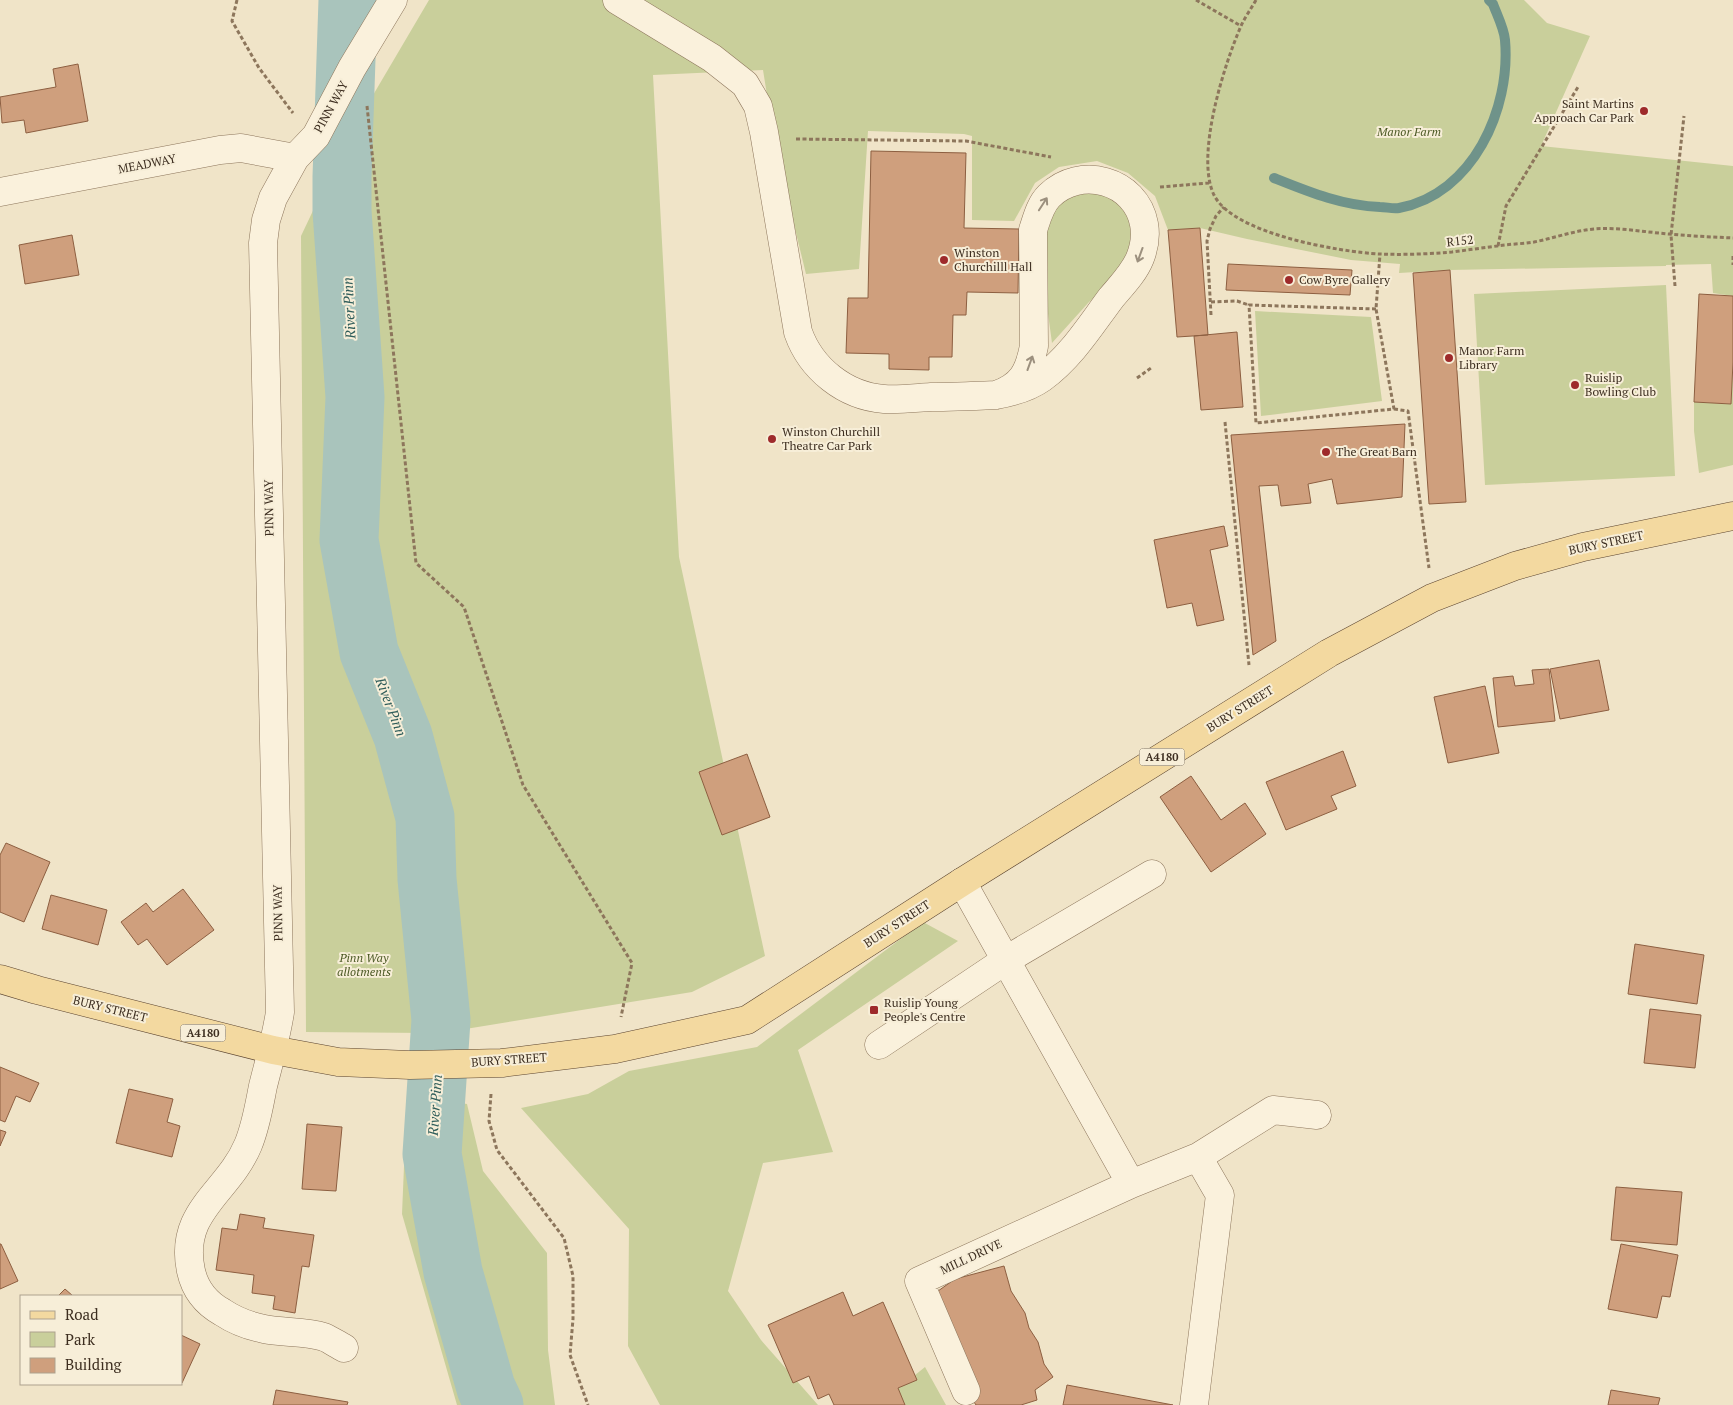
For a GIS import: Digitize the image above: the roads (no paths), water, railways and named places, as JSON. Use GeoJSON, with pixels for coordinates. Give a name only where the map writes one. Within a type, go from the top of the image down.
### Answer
{"type":"FeatureCollection","features":[{"type":"Feature","properties":{"kind":"main road","name":"BURY STREET"},"geometry":{"type":"LineString","coordinates":[[0,979],[46,993],[272,1050],[338,1062],[410,1065],[493,1062],[615,1049],[747,1020],[962,882],[1329,653],[1432,598],[1515,566],[1583,547],[1733,516]]}},
{"type":"Feature","properties":{"kind":"street","name":"PINN WAY"},"geometry":{"type":"LineString","coordinates":[[344,1348],[324,1338],[244,1324],[221,1312],[202,1296],[192,1279],[189,1264],[190,1238],[193,1225],[203,1208],[237,1167],[248,1147],[254,1130],[280,1012],[264,243],[266,220],[273,198],[308,144],[393,0]]}},
{"type":"Feature","properties":{"kind":"street"},"geometry":{"type":"LineString","coordinates":[[617,0],[712,58],[745,84],[758,106],[798,332],[816,365],[840,385],[863,395],[884,399],[996,395],[1014,392],[1029,386],[1056,366],[1072,349],[1129,276],[1139,259],[1144,242],[1144,224],[1138,208],[1128,195],[1113,184],[1096,179],[1078,180],[1062,186],[1048,196],[1038,211],[1033,230],[1034,346],[1032,358],[1027,370],[1011,390],[996,395]]}},
{"type":"Feature","properties":{"kind":"street","name":"MEADWAY"},"geometry":{"type":"LineString","coordinates":[[0,192],[220,150],[308,144]]}},
{"type":"Feature","properties":{"kind":"street"},"geometry":{"type":"LineString","coordinates":[[879,1045],[1006,960],[1152,874]]}},
{"type":"Feature","properties":{"kind":"street"},"geometry":{"type":"LineString","coordinates":[[962,882],[1131,1184]]}},
{"type":"Feature","properties":{"kind":"street","name":"MILL DRIVE"},"geometry":{"type":"LineString","coordinates":[[966,1391],[919,1281],[1131,1184],[1198,1157],[1273,1110],[1317,1115]]}},
{"type":"Feature","properties":{"kind":"street"},"geometry":{"type":"LineString","coordinates":[[1194,1405],[1220,1195],[1198,1157]]}},
{"type":"Feature","properties":{"kind":"waterway","name":"River Pinn"},"geometry":{"type":"LineString","coordinates":[[348,0],[342,211],[355,397],[349,540],[369,652],[403,736],[425,817],[427,879],[441,1020],[432,1154],[453,1272],[486,1388],[494,1405]]}},
{"type":"Feature","properties":{"kind":"waterway"},"geometry":{"type":"LineString","coordinates":[[1274,178],[1339,201],[1366,206],[1394,208],[1425,200],[1448,186],[1467,167],[1482,145],[1494,120],[1501,93],[1505,66],[1505,40],[1493,4],[1489,0]]}},
{"type":"Feature","properties":{"kind":"place","name":"Saint Martins Approach Car Park"},"geometry":{"type":"Point","coordinates":[1644,111]}},
{"type":"Feature","properties":{"kind":"place","name":"Winston Churchilll Hall"},"geometry":{"type":"Point","coordinates":[944,260]}},
{"type":"Feature","properties":{"kind":"place","name":"Cow Byre Gallery"},"geometry":{"type":"Point","coordinates":[1289,280]}},
{"type":"Feature","properties":{"kind":"place","name":"Manor Farm Library"},"geometry":{"type":"Point","coordinates":[1449,358]}},
{"type":"Feature","properties":{"kind":"place","name":"Ruislip Bowling Club"},"geometry":{"type":"Point","coordinates":[1575,385]}},
{"type":"Feature","properties":{"kind":"place","name":"Winston Churchill Theatre Car Park"},"geometry":{"type":"Point","coordinates":[772,439]}},
{"type":"Feature","properties":{"kind":"place","name":"The Great Barn"},"geometry":{"type":"Point","coordinates":[1326,452]}},
{"type":"Feature","properties":{"kind":"place","name":"Ruislip Young People's Centre"},"geometry":{"type":"Point","coordinates":[874,1010]}},
{"type":"Feature","properties":{"kind":"park label","name":"Manor Farm"},"geometry":{"type":"Point","coordinates":[1409,132]}},
{"type":"Feature","properties":{"kind":"park label","name":"Pinn Way allotments"},"geometry":{"type":"Point","coordinates":[364,965]}}]}
